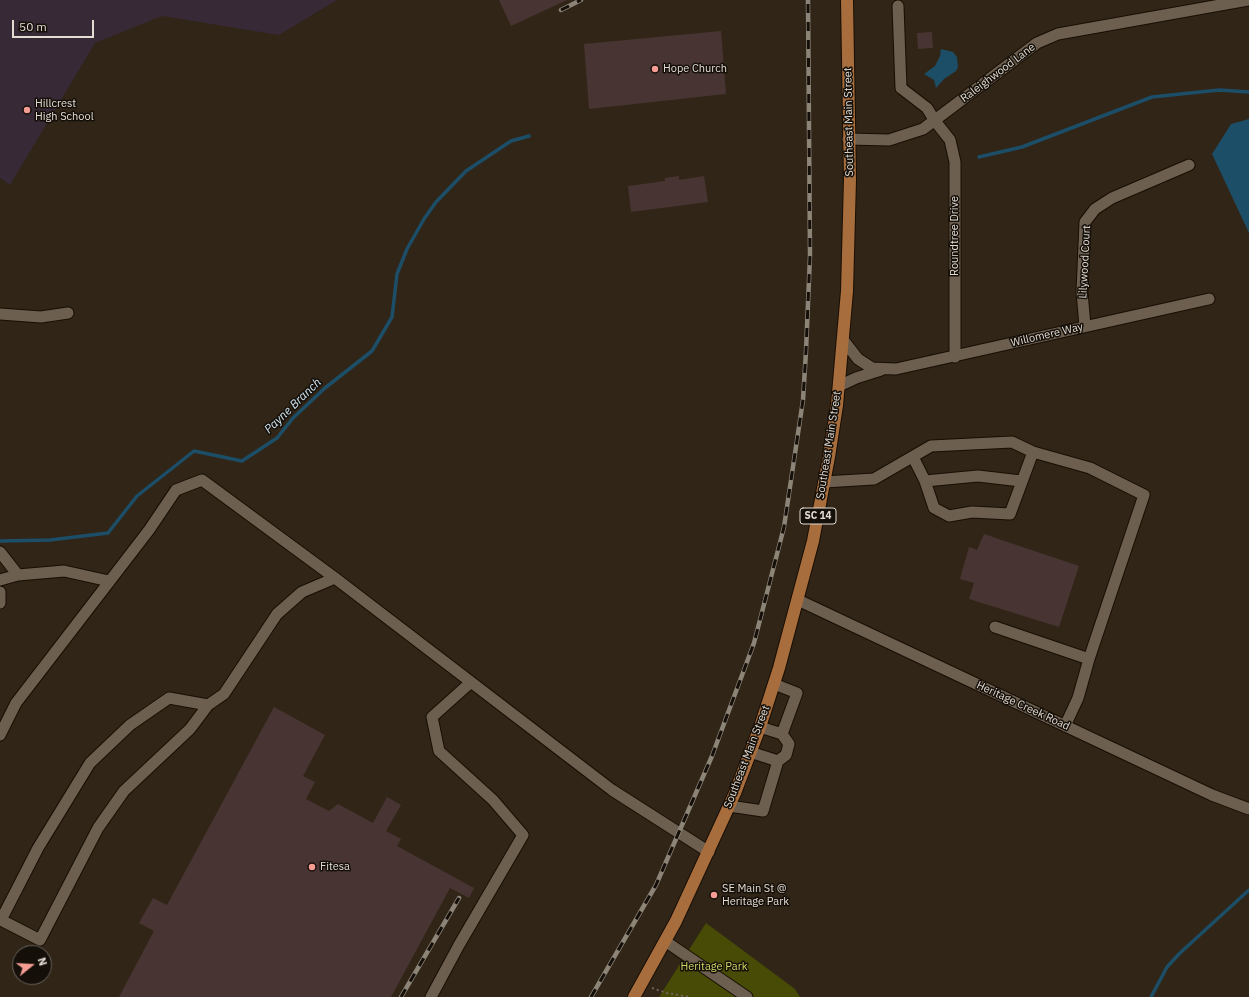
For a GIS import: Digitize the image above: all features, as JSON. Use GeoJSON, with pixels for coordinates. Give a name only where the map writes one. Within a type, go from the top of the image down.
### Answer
{"type":"FeatureCollection","features":[{"type":"Feature","properties":{"kind":"main road","name":"Southeast Main Street"},"geometry":{"type":"LineString","coordinates":[[634,997],[665,941],[709,852],[729,806],[760,727],[774,684],[813,541],[839,386],[844,341],[849,234],[847,0]]}},
{"type":"Feature","properties":{"kind":"street","name":"Raleighwood Lane"},"geometry":{"type":"LineString","coordinates":[[848,139],[889,140],[923,130],[1037,43],[1058,34],[1248,0]]}},
{"type":"Feature","properties":{"kind":"street","name":"Roundtree Drive"},"geometry":{"type":"LineString","coordinates":[[898,6],[901,88],[927,108],[950,140],[955,162],[955,357]]}},
{"type":"Feature","properties":{"kind":"street","name":"Lilywood Court"},"geometry":{"type":"LineString","coordinates":[[1085,326],[1082,292],[1085,222],[1095,209],[1112,198],[1189,165]]}},
{"type":"Feature","properties":{"kind":"street","name":"Willomere Way"},"geometry":{"type":"LineString","coordinates":[[844,341],[858,359],[872,368],[896,369],[1209,299]]}},
{"type":"Feature","properties":{"kind":"street"},"geometry":{"type":"LineString","coordinates":[[0,314],[41,318],[68,313]]}},
{"type":"Feature","properties":{"kind":"street","name":"Willomere Way"},"geometry":{"type":"LineString","coordinates":[[839,386],[856,378],[885,369]]}},
{"type":"Feature","properties":{"kind":"street"},"geometry":{"type":"LineString","coordinates":[[824,482],[874,479],[931,446],[1012,442],[1033,452],[1090,468],[1144,495],[1089,659],[1078,698],[1066,726]]}},
{"type":"Feature","properties":{"kind":"street"},"geometry":{"type":"LineString","coordinates":[[913,457],[925,481],[934,508],[949,516],[972,512],[1010,514],[1033,452]]}},
{"type":"Feature","properties":{"kind":"street"},"geometry":{"type":"LineString","coordinates":[[925,481],[978,476],[1021,481]]}},
{"type":"Feature","properties":{"kind":"street"},"geometry":{"type":"LineString","coordinates":[[0,735],[16,703],[149,530],[176,490],[202,480],[335,578],[470,683],[612,790],[709,852]]}},
{"type":"Feature","properties":{"kind":"street"},"geometry":{"type":"LineString","coordinates":[[0,552],[18,575]]}},
{"type":"Feature","properties":{"kind":"street"},"geometry":{"type":"LineString","coordinates":[[0,580],[18,575],[64,571],[109,581]]}},
{"type":"Feature","properties":{"kind":"street"},"geometry":{"type":"LineString","coordinates":[[208,705],[169,698],[130,725],[90,764],[38,848],[1,920],[40,940],[98,828],[124,791],[190,729],[208,705],[224,694],[277,614],[302,592],[335,578]]}},
{"type":"Feature","properties":{"kind":"street"},"geometry":{"type":"LineString","coordinates":[[0,592],[0,603]]}},
{"type":"Feature","properties":{"kind":"street","name":"Heritage Creek Road"},"geometry":{"type":"LineString","coordinates":[[798,600],[1212,795],[1249,809]]}},
{"type":"Feature","properties":{"kind":"street"},"geometry":{"type":"LineString","coordinates":[[995,627],[1089,659]]}},
{"type":"Feature","properties":{"kind":"street"},"geometry":{"type":"LineString","coordinates":[[431,997],[459,945],[523,835],[493,800],[439,751],[432,717],[470,683]]}},
{"type":"Feature","properties":{"kind":"street"},"geometry":{"type":"LineString","coordinates":[[774,684],[797,693],[782,734]]}},
{"type":"Feature","properties":{"kind":"street"},"geometry":{"type":"LineString","coordinates":[[729,806],[763,811],[778,761],[786,755],[789,744],[782,734],[760,727]]}},
{"type":"Feature","properties":{"kind":"street"},"geometry":{"type":"LineString","coordinates":[[750,752],[778,761]]}},
{"type":"Feature","properties":{"kind":"street"},"geometry":{"type":"LineString","coordinates":[[665,941],[747,997]]}},
{"type":"Feature","properties":{"kind":"path"},"geometry":{"type":"LineString","coordinates":[[642,984],[666,993],[690,997]]}},
{"type":"Feature","properties":{"kind":"shaded area","name":"Hillcrest High School"},"geometry":{"type":"Polygon","coordinates":[[[0,0],[337,0],[279,35],[162,16],[95,43],[10,185],[0,178],[0,0]]]}},
{"type":"Feature","properties":{"kind":"green space","name":"Heritage Park"},"geometry":{"type":"Polygon","coordinates":[[[706,923],[795,989],[800,997],[659,997],[706,923]]]}},
{"type":"Feature","properties":{"kind":"water"},"geometry":{"type":"Polygon","coordinates":[[[941,49],[953,52],[957,57],[958,67],[956,71],[944,79],[936,88],[934,80],[924,74],[935,66],[940,56],[941,49]]]}},
{"type":"Feature","properties":{"kind":"water"},"geometry":{"type":"Polygon","coordinates":[[[1249,119],[1249,233],[1212,154],[1231,124],[1249,119]]]}},
{"type":"Feature","properties":{"kind":"building"},"geometry":{"type":"Polygon","coordinates":[[[499,0],[567,0],[511,26],[499,0]]]}},
{"type":"Feature","properties":{"kind":"building","name":"Hope Church"},"geometry":{"type":"Polygon","coordinates":[[[721,31],[726,94],[589,109],[584,44],[721,31]]]}},
{"type":"Feature","properties":{"kind":"building"},"geometry":{"type":"Polygon","coordinates":[[[932,32],[933,48],[918,49],[917,33],[932,32]]]}},
{"type":"Feature","properties":{"kind":"building"},"geometry":{"type":"Polygon","coordinates":[[[679,176],[679,180],[704,176],[708,202],[631,212],[628,186],[665,181],[665,178],[679,176]]]}},
{"type":"Feature","properties":{"kind":"building"},"geometry":{"type":"Polygon","coordinates":[[[984,534],[1079,566],[1059,627],[969,599],[974,583],[960,579],[969,547],[977,550],[984,534]]]}},
{"type":"Feature","properties":{"kind":"building","name":"Fitesa"},"geometry":{"type":"Polygon","coordinates":[[[274,707],[325,735],[303,776],[315,782],[306,799],[329,811],[338,804],[373,823],[387,797],[401,805],[386,831],[401,839],[397,846],[474,888],[469,898],[450,888],[391,997],[119,997],[154,931],[139,923],[153,898],[167,905],[274,707]]]}},
{"type":"Feature","properties":{"kind":"waterway"},"geometry":{"type":"LineString","coordinates":[[979,157],[1022,147],[1152,97],[1219,90],[1249,92]]}},
{"type":"Feature","properties":{"kind":"waterway","name":"Payne Branch"},"geometry":{"type":"LineString","coordinates":[[1,541],[50,540],[108,533],[137,496],[194,451],[242,461],[277,438],[293,418],[325,388],[372,351],[392,317],[397,274],[407,249],[424,219],[436,202],[466,171],[511,141],[529,136]]}},
{"type":"Feature","properties":{"kind":"waterway"},"geometry":{"type":"LineString","coordinates":[[1151,997],[1167,967],[1180,953],[1249,890]]}},
{"type":"Feature","properties":{"kind":"railway"},"geometry":{"type":"LineString","coordinates":[[561,10],[581,0]]}},
{"type":"Feature","properties":{"kind":"railway"},"geometry":{"type":"LineString","coordinates":[[591,997],[656,885],[712,756],[754,643],[784,527],[803,400],[806,351],[810,256],[808,0]]}},
{"type":"Feature","properties":{"kind":"railway"},"geometry":{"type":"LineString","coordinates":[[401,997],[459,898]]}},
{"type":"Feature","properties":{"kind":"place","name":"Hope Church"},"geometry":{"type":"Point","coordinates":[655,69]}},
{"type":"Feature","properties":{"kind":"place","name":"Hillcrest High School"},"geometry":{"type":"Point","coordinates":[27,110]}},
{"type":"Feature","properties":{"kind":"place","name":"Fitesa"},"geometry":{"type":"Point","coordinates":[312,867]}},
{"type":"Feature","properties":{"kind":"place","name":"SE Main St @ Heritage Park"},"geometry":{"type":"Point","coordinates":[714,895]}}]}
